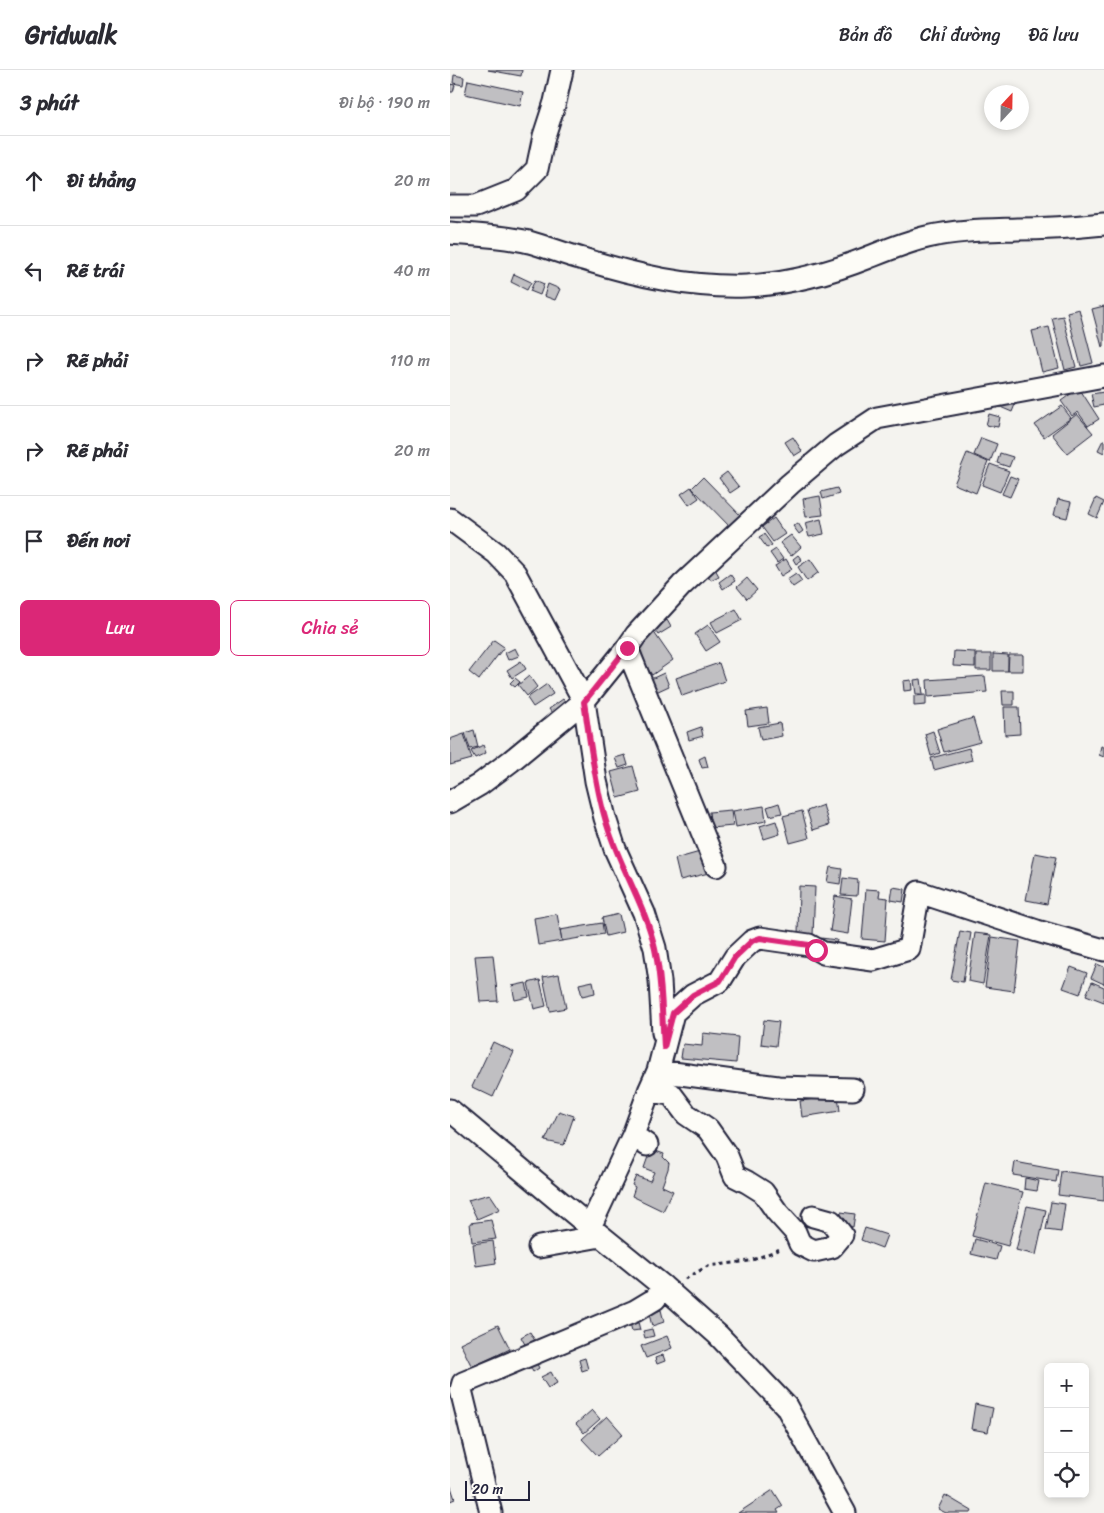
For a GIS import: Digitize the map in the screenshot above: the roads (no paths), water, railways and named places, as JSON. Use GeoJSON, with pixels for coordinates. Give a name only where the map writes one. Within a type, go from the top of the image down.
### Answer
{"type":"FeatureCollection","features":[{"type":"Feature","properties":{"kind":"street"},"geometry":{"type":"LineString","coordinates":[[450,206],[476,206],[516,190],[537,169],[562,70]]}},
{"type":"Feature","properties":{"kind":"street"},"geometry":{"type":"LineString","coordinates":[[450,232],[501,237],[528,242],[614,269],[648,276],[700,284],[746,286],[803,278],[866,258],[902,244],[957,232],[985,229],[1059,228],[1104,224]]}},
{"type":"Feature","properties":{"kind":"street"},"geometry":{"type":"LineString","coordinates":[[450,802],[486,780],[584,702],[636,635],[682,585],[790,484],[836,446],[877,418],[1104,376]]}},
{"type":"Feature","properties":{"kind":"street"},"geometry":{"type":"LineString","coordinates":[[450,519],[496,553],[515,573],[584,702],[596,781],[605,818],[615,849],[644,913],[655,948],[660,981],[664,1047]]}},
{"type":"Feature","properties":{"kind":"street"},"geometry":{"type":"LineString","coordinates":[[627,648],[716,866]]}},
{"type":"Feature","properties":{"kind":"street"},"geometry":{"type":"LineString","coordinates":[[539,1247],[596,1231],[640,1140],[649,1091],[658,1071],[673,1013],[693,995],[720,981],[735,957],[752,941],[760,938],[809,945],[828,955],[873,960],[909,949],[920,892],[1038,931],[1104,950]]}},
{"type":"Feature","properties":{"kind":"street"},"geometry":{"type":"LineString","coordinates":[[658,1071],[778,1087],[853,1089]]}},
{"type":"Feature","properties":{"kind":"street"},"geometry":{"type":"LineString","coordinates":[[649,1091],[671,1094],[686,1114],[708,1128],[727,1156],[735,1176],[764,1192],[777,1212],[796,1232],[800,1244],[814,1251],[832,1247],[842,1236],[832,1221],[813,1216]]}},
{"type":"Feature","properties":{"kind":"street"},"geometry":{"type":"LineString","coordinates":[[450,1110],[664,1287],[718,1335],[786,1406],[845,1513]]}},
{"type":"Feature","properties":{"kind":"street"},"geometry":{"type":"LineString","coordinates":[[491,1513],[461,1390],[463,1383],[634,1312],[655,1298],[664,1287]]}}]}
